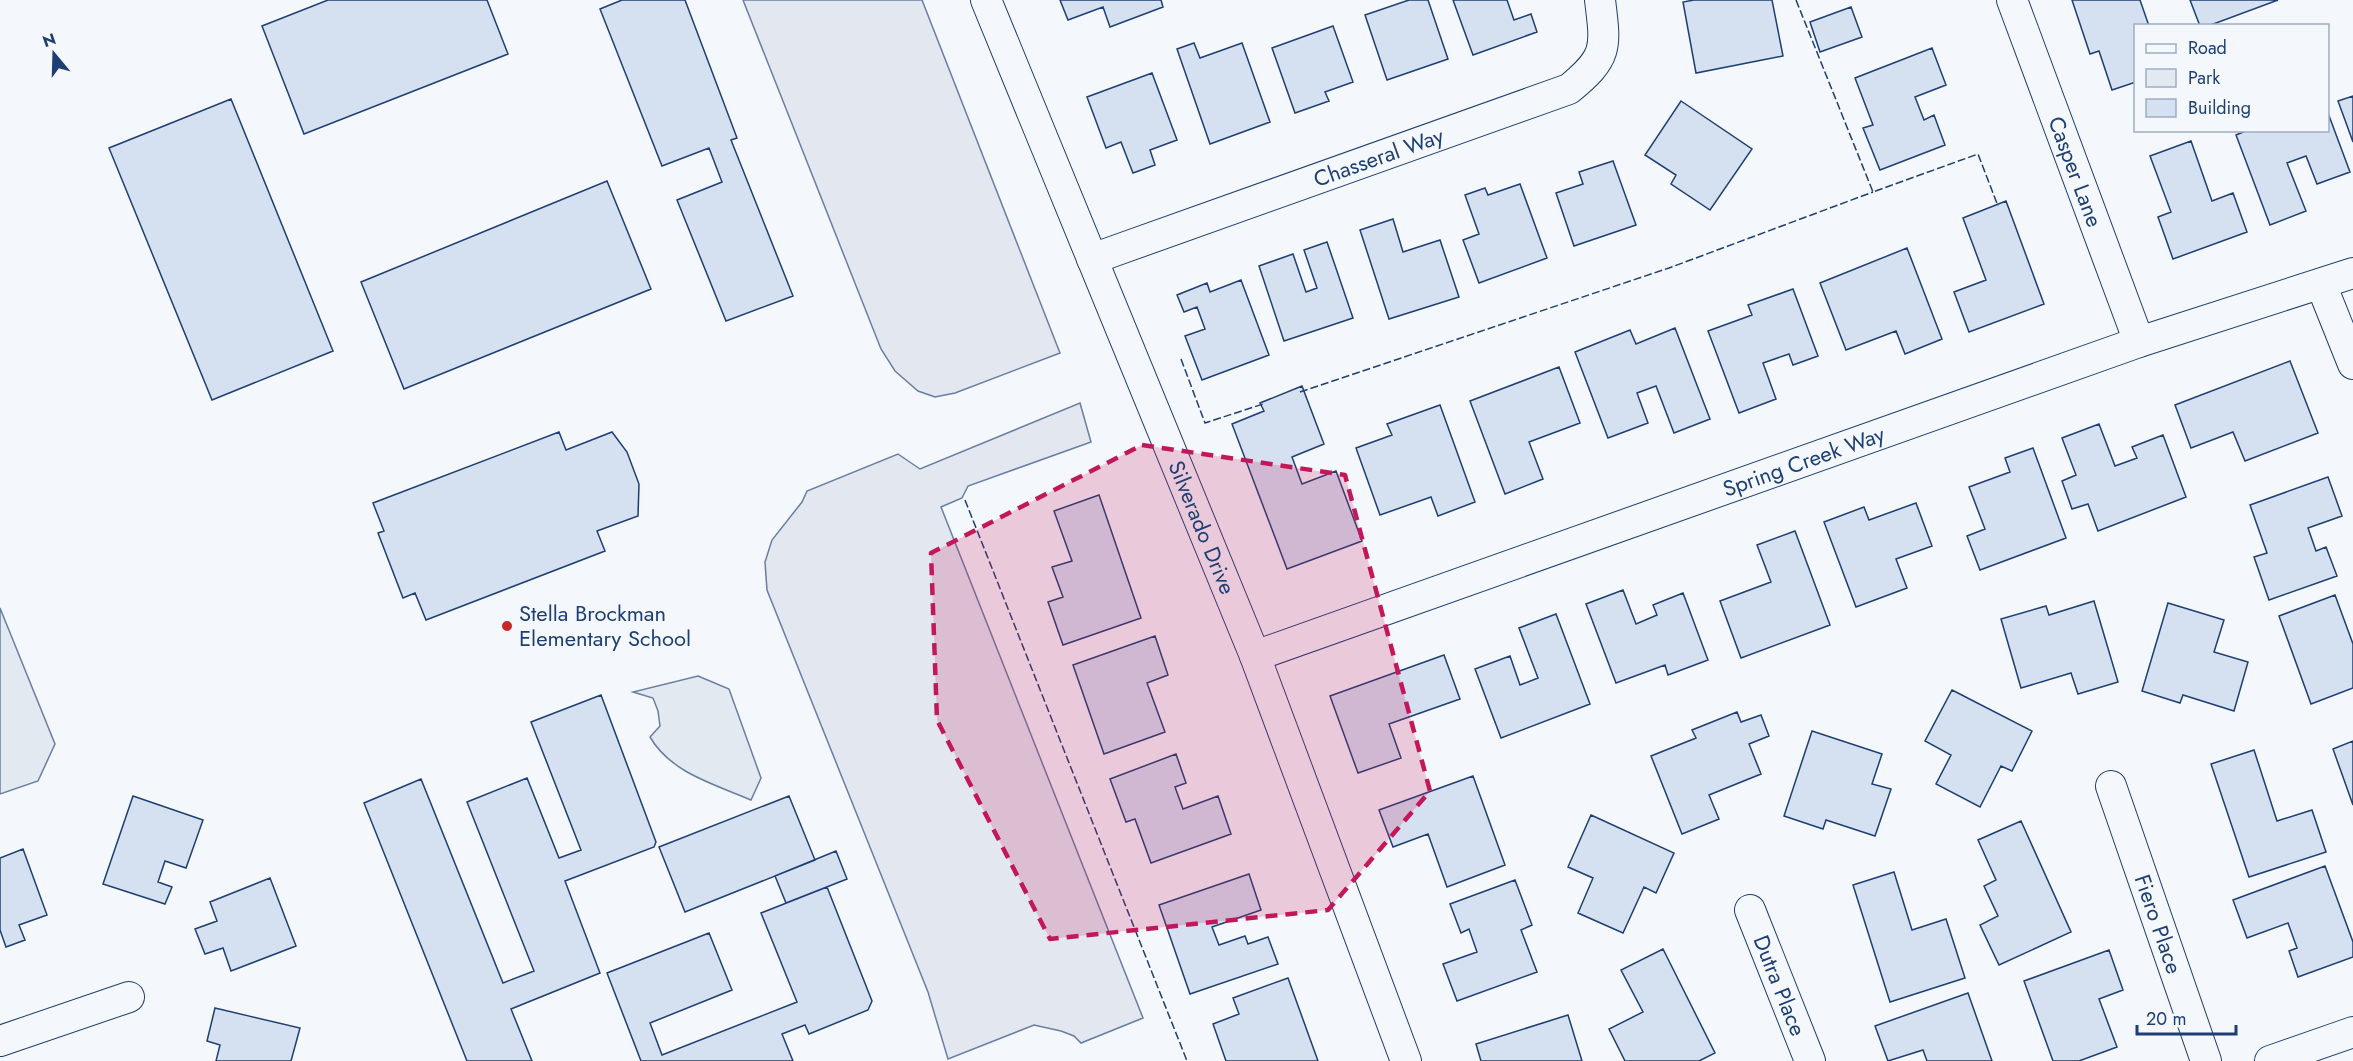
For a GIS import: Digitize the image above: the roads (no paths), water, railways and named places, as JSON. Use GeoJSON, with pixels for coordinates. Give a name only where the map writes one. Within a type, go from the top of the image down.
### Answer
{"type":"FeatureCollection","features":[{"type":"Feature","properties":{"kind":"street","name":"Silverado Drive"},"geometry":{"type":"LineString","coordinates":[[986,0],[1255,656],[1406,1061]]}},
{"type":"Feature","properties":{"kind":"street","name":"Chasseral Way"},"geometry":{"type":"LineString","coordinates":[[1092,259],[1569,88],[1591,71],[1601,55],[1605,37],[1600,0]]}},
{"type":"Feature","properties":{"kind":"street","name":"Casper Lane"},"geometry":{"type":"LineString","coordinates":[[2012,0],[2139,342]]}},
{"type":"Feature","properties":{"kind":"street","name":"Spring Creek Way"},"geometry":{"type":"LineString","coordinates":[[1255,656],[2139,342],[2353,273]]}},
{"type":"Feature","properties":{"kind":"street"},"geometry":{"type":"LineString","coordinates":[[2321,284],[2353,364]]}},
{"type":"Feature","properties":{"kind":"street","name":"Fiero Place"},"geometry":{"type":"LineString","coordinates":[[2111,786],[2206,1061]]}},
{"type":"Feature","properties":{"kind":"street","name":"Dutra Place"},"geometry":{"type":"LineString","coordinates":[[1750,910],[1810,1061]]}},
{"type":"Feature","properties":{"kind":"street"},"geometry":{"type":"LineString","coordinates":[[0,1041],[129,997]]}},
{"type":"Feature","properties":{"kind":"street"},"geometry":{"type":"LineString","coordinates":[[2270,1061],[2353,1032]]}},
{"type":"Feature","properties":{"kind":"place","name":"Stella Brockman Elementary School"},"geometry":{"type":"Point","coordinates":[507,626]}}]}
